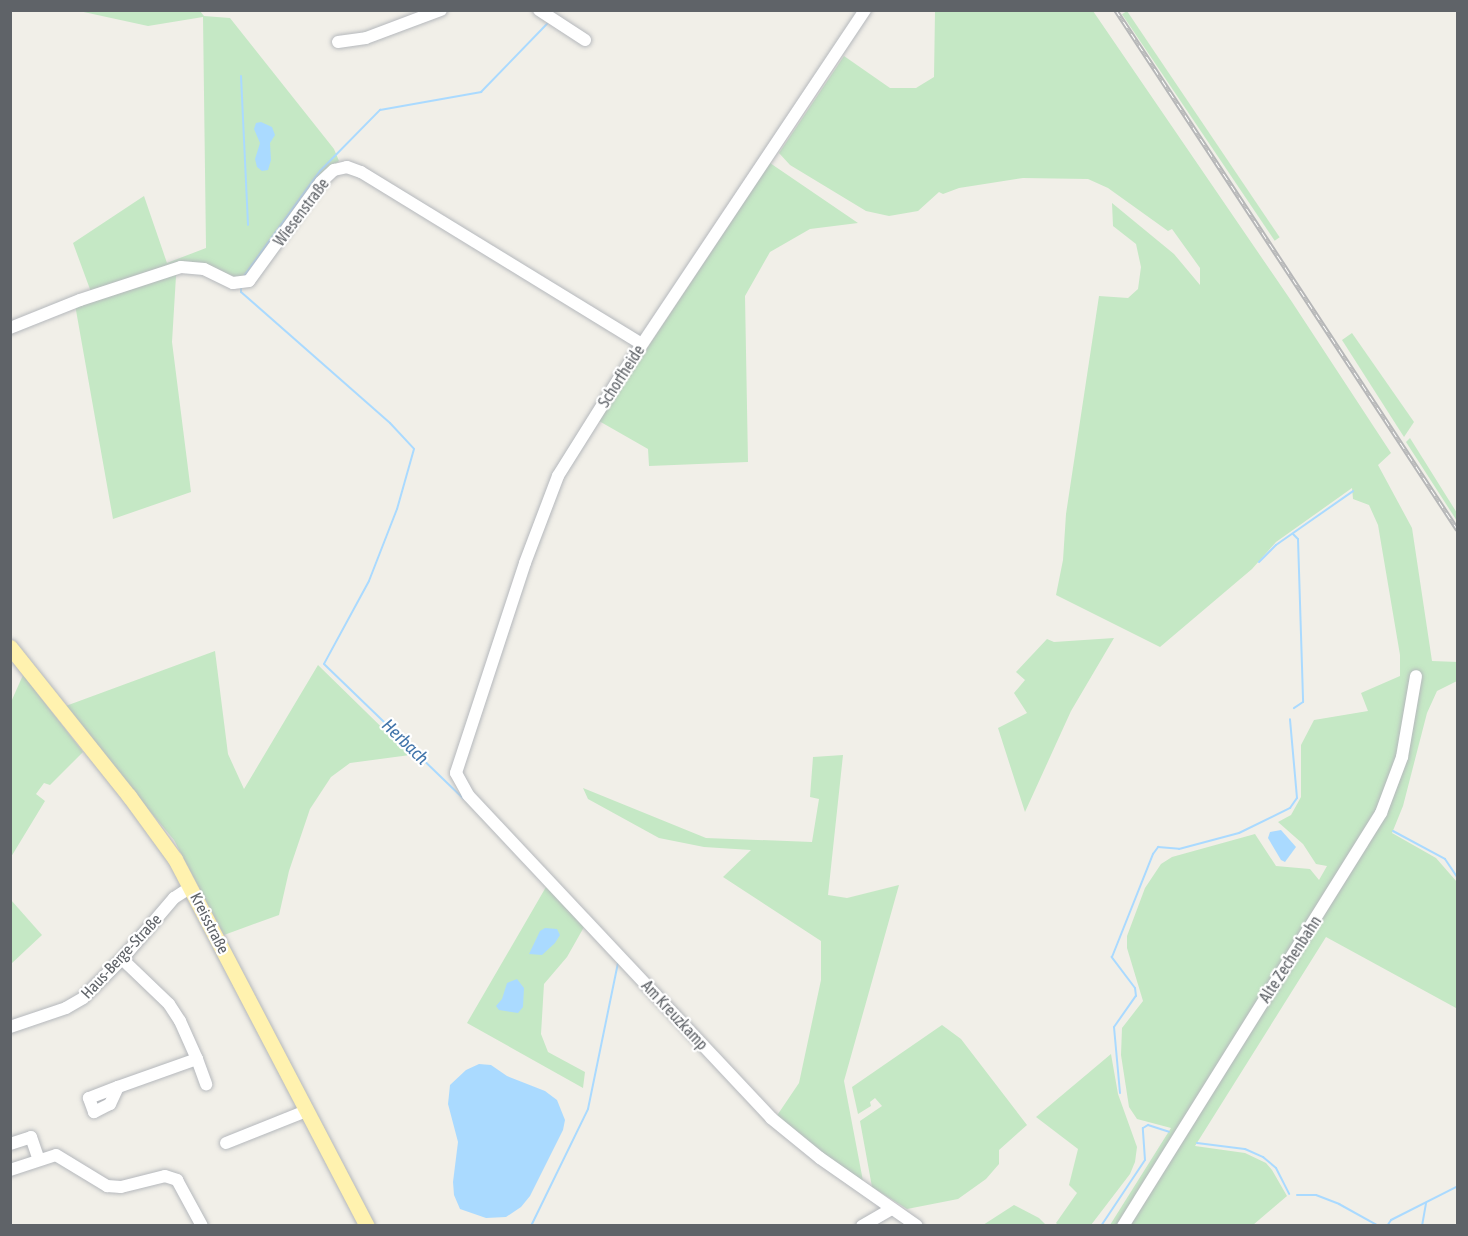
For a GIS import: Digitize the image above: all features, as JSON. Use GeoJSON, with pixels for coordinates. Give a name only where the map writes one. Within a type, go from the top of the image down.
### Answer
{"type":"FeatureCollection","features":[{"type":"Feature","properties":{"kind":"main road","name":"Kreisstraße"},"geometry":{"type":"LineString","coordinates":[[10,647],[148,820],[191,887],[367,1226]]}},
{"type":"Feature","properties":{"kind":"street"},"geometry":{"type":"LineString","coordinates":[[339,42],[366,38],[441,10]]}},
{"type":"Feature","properties":{"kind":"street","name":"Schorfheide"},"geometry":{"type":"LineString","coordinates":[[457,779],[458,762],[525,563],[558,476],[642,344],[865,10]]}},
{"type":"Feature","properties":{"kind":"street"},"geometry":{"type":"LineString","coordinates":[[548,17],[585,40]]}},
{"type":"Feature","properties":{"kind":"street","name":"Wiesenstraße"},"geometry":{"type":"LineString","coordinates":[[10,328],[80,300],[181,267],[204,269],[233,283],[249,281],[321,182],[334,170],[346,167],[381,184],[642,344]]}},
{"type":"Feature","properties":{"kind":"street","name":"Alte Zechenbahn"},"geometry":{"type":"LineString","coordinates":[[1123,1226],[1381,813],[1402,757],[1416,676]]}},
{"type":"Feature","properties":{"kind":"street","name":"Am Kreuzkamp"},"geometry":{"type":"LineString","coordinates":[[457,779],[476,804],[771,1118],[820,1158],[917,1226]]}},
{"type":"Feature","properties":{"kind":"street","name":"Haus-Berge-Straße"},"geometry":{"type":"LineString","coordinates":[[10,1027],[75,1003],[122,959],[174,898],[191,887]]}},
{"type":"Feature","properties":{"kind":"street"},"geometry":{"type":"LineString","coordinates":[[122,959],[169,1004],[180,1021],[206,1084]]}},
{"type":"Feature","properties":{"kind":"street"},"geometry":{"type":"LineString","coordinates":[[118,1087],[197,1059]]}},
{"type":"Feature","properties":{"kind":"street"},"geometry":{"type":"LineString","coordinates":[[226,1143],[306,1111]]}},
{"type":"Feature","properties":{"kind":"street"},"geometry":{"type":"LineString","coordinates":[[10,1144],[32,1137],[39,1160]]}},
{"type":"Feature","properties":{"kind":"street"},"geometry":{"type":"LineString","coordinates":[[10,1170],[56,1155],[107,1186],[121,1187],[165,1176],[177,1180],[202,1226]]}},
{"type":"Feature","properties":{"kind":"street"},"geometry":{"type":"LineString","coordinates":[[862,1226],[891,1209]]}},
{"type":"Feature","properties":{"kind":"green space"},"geometry":{"type":"Polygon","coordinates":[[[79,11],[200,11],[204,16],[230,18],[334,149],[339,161],[323,172],[246,279],[180,271],[176,276],[172,342],[191,492],[113,519],[74,299],[91,292],[73,243],[144,196],[167,263],[206,248],[203,17],[148,26],[79,11]]]}},
{"type":"Feature","properties":{"kind":"green space"},"geometry":{"type":"Polygon","coordinates":[[[935,11],[1093,11],[1292,302],[1391,453],[1378,465],[1412,528],[1432,661],[1458,662],[1457,681],[1437,691],[1427,713],[1403,806],[1392,833],[1436,858],[1457,882],[1457,1006],[1456,1008],[1326,937],[1195,1146],[1245,1153],[1266,1163],[1272,1170],[1287,1196],[1253,1225],[1110,1225],[1171,1128],[1137,1119],[1129,1107],[1121,1055],[1122,1028],[1143,1001],[1127,948],[1127,936],[1145,888],[1161,864],[1172,857],[1255,834],[1276,866],[1310,869],[1319,880],[1327,866],[1316,864],[1303,844],[1278,822],[1291,815],[1301,797],[1301,745],[1314,720],[1368,711],[1361,693],[1400,676],[1400,655],[1378,525],[1369,505],[1353,499],[1352,488],[1276,542],[1252,569],[1160,647],[1056,595],[1063,560],[1066,514],[1099,296],[1128,298],[1138,289],[1141,267],[1136,244],[1113,226],[1112,203],[1174,254],[1200,285],[1200,268],[1172,229],[1168,231],[1108,188],[1088,179],[1023,178],[959,188],[943,194],[939,192],[918,211],[889,216],[866,211],[790,165],[779,153],[844,56],[890,88],[916,88],[934,77],[935,11]]]}},
{"type":"Feature","properties":{"kind":"green space"},"geometry":{"type":"Polygon","coordinates":[[[1127,11],[1280,237],[1275,241],[1122,14],[1127,11]]]}},
{"type":"Feature","properties":{"kind":"green space"},"geometry":{"type":"Polygon","coordinates":[[[770,163],[858,223],[810,229],[770,252],[745,296],[748,462],[649,466],[648,449],[599,421],[770,163]]]}},
{"type":"Feature","properties":{"kind":"green space"},"geometry":{"type":"Polygon","coordinates":[[[1352,333],[1414,422],[1404,437],[1342,340],[1352,333]]]}},
{"type":"Feature","properties":{"kind":"green space"},"geometry":{"type":"Polygon","coordinates":[[[1410,438],[1457,513],[1457,521],[1406,442],[1410,438]]]}},
{"type":"Feature","properties":{"kind":"green space"},"geometry":{"type":"Polygon","coordinates":[[[1114,638],[1071,711],[1025,812],[998,728],[1027,713],[1014,693],[1025,680],[1016,672],[1047,639],[1054,642],[1114,638]]]}},
{"type":"Feature","properties":{"kind":"green space"},"geometry":{"type":"Polygon","coordinates":[[[215,651],[228,754],[244,789],[318,665],[410,755],[350,763],[331,777],[310,809],[289,871],[279,915],[224,935],[174,840],[63,707],[215,651]]]}},
{"type":"Feature","properties":{"kind":"green space"},"geometry":{"type":"Polygon","coordinates":[[[23,675],[83,752],[50,785],[44,783],[36,794],[45,801],[11,857],[11,702],[23,675]]]}},
{"type":"Feature","properties":{"kind":"green space"},"geometry":{"type":"Polygon","coordinates":[[[843,755],[828,895],[847,898],[899,885],[844,1081],[863,1181],[824,1155],[776,1117],[799,1083],[821,980],[821,941],[723,877],[751,850],[704,847],[659,838],[588,799],[583,788],[706,838],[812,842],[819,799],[810,797],[813,757],[843,755]]]}},
{"type":"Feature","properties":{"kind":"green space"},"geometry":{"type":"Polygon","coordinates":[[[546,887],[584,927],[567,957],[544,984],[541,1034],[548,1052],[585,1072],[583,1088],[467,1023],[546,887]]]}},
{"type":"Feature","properties":{"kind":"green space"},"geometry":{"type":"Polygon","coordinates":[[[11,900],[42,935],[10,964],[11,900]]]}},
{"type":"Feature","properties":{"kind":"green space"},"geometry":{"type":"Polygon","coordinates":[[[942,1025],[961,1039],[1027,1125],[999,1150],[999,1164],[986,1179],[958,1199],[907,1209],[872,1187],[860,1121],[882,1106],[875,1098],[870,1102],[871,1106],[858,1114],[852,1087],[942,1025]]]}},
{"type":"Feature","properties":{"kind":"green space"},"geometry":{"type":"Polygon","coordinates":[[[1111,1054],[1118,1094],[1137,1147],[1135,1162],[1130,1174],[1091,1225],[1058,1225],[1056,1223],[1077,1193],[1069,1185],[1078,1149],[1036,1117],[1111,1054]]]}},
{"type":"Feature","properties":{"kind":"green space"},"geometry":{"type":"Polygon","coordinates":[[[1014,1205],[1039,1218],[1046,1225],[983,1225],[1014,1205]]]}},
{"type":"Feature","properties":{"kind":"water"},"geometry":{"type":"Polygon","coordinates":[[[261,122],[272,127],[275,135],[270,143],[271,160],[268,170],[262,171],[257,167],[255,159],[260,143],[254,129],[256,123],[261,122]]]}},
{"type":"Feature","properties":{"kind":"water"},"geometry":{"type":"Polygon","coordinates":[[[1281,830],[1296,847],[1285,862],[1281,860],[1268,838],[1270,832],[1281,830]]]}},
{"type":"Feature","properties":{"kind":"water"},"geometry":{"type":"Polygon","coordinates":[[[545,928],[557,929],[560,935],[542,955],[529,954],[540,931],[545,928]]]}},
{"type":"Feature","properties":{"kind":"water"},"geometry":{"type":"Polygon","coordinates":[[[517,979],[524,988],[523,1007],[518,1013],[499,1010],[496,1006],[502,999],[507,983],[517,979]]]}},
{"type":"Feature","properties":{"kind":"water"},"geometry":{"type":"Polygon","coordinates":[[[479,1064],[491,1065],[507,1076],[545,1091],[557,1100],[565,1120],[563,1130],[530,1196],[521,1207],[506,1217],[486,1218],[460,1209],[454,1195],[453,1182],[458,1142],[448,1104],[450,1085],[466,1070],[479,1064]]]}},
{"type":"Feature","properties":{"kind":"waterway"},"geometry":{"type":"LineString","coordinates":[[244,276],[320,171],[380,110],[481,92],[547,24]]}},
{"type":"Feature","properties":{"kind":"waterway"},"geometry":{"type":"LineString","coordinates":[[241,76],[248,225]]}},
{"type":"Feature","properties":{"kind":"waterway","name":"Herbach"},"geometry":{"type":"LineString","coordinates":[[241,285],[241,292],[390,423],[414,449],[397,509],[369,581],[324,664],[464,799]]}},
{"type":"Feature","properties":{"kind":"waterway"},"geometry":{"type":"LineString","coordinates":[[1259,562],[1276,545],[1353,491]]}},
{"type":"Feature","properties":{"kind":"waterway"},"geometry":{"type":"LineString","coordinates":[[1293,534],[1298,539],[1303,702],[1294,708]]}},
{"type":"Feature","properties":{"kind":"waterway"},"geometry":{"type":"LineString","coordinates":[[1120,1093],[1114,1027],[1136,996],[1135,988],[1112,957],[1153,854],[1158,847],[1179,849],[1239,833],[1290,808],[1297,798],[1290,719]]}},
{"type":"Feature","properties":{"kind":"waterway"},"geometry":{"type":"LineString","coordinates":[[1393,831],[1445,859],[1458,878]]}},
{"type":"Feature","properties":{"kind":"waterway","name":"Herbach"},"geometry":{"type":"LineString","coordinates":[[531,1226],[588,1109],[618,963]]}},
{"type":"Feature","properties":{"kind":"waterway"},"geometry":{"type":"LineString","coordinates":[[1101,1226],[1145,1160],[1143,1128],[1148,1125],[1169,1132]]}},
{"type":"Feature","properties":{"kind":"waterway"},"geometry":{"type":"LineString","coordinates":[[1197,1143],[1245,1149],[1263,1157],[1276,1168],[1289,1194]]}},
{"type":"Feature","properties":{"kind":"waterway"},"geometry":{"type":"LineString","coordinates":[[1387,1226],[1391,1220],[1458,1186]]}},
{"type":"Feature","properties":{"kind":"waterway"},"geometry":{"type":"LineString","coordinates":[[1297,1195],[1316,1195],[1339,1204],[1377,1225]]}},
{"type":"Feature","properties":{"kind":"waterway"},"geometry":{"type":"LineString","coordinates":[[1422,1226],[1426,1203]]}},
{"type":"Feature","properties":{"kind":"railway"},"geometry":{"type":"LineString","coordinates":[[1116,10],[1458,530]]}}]}
